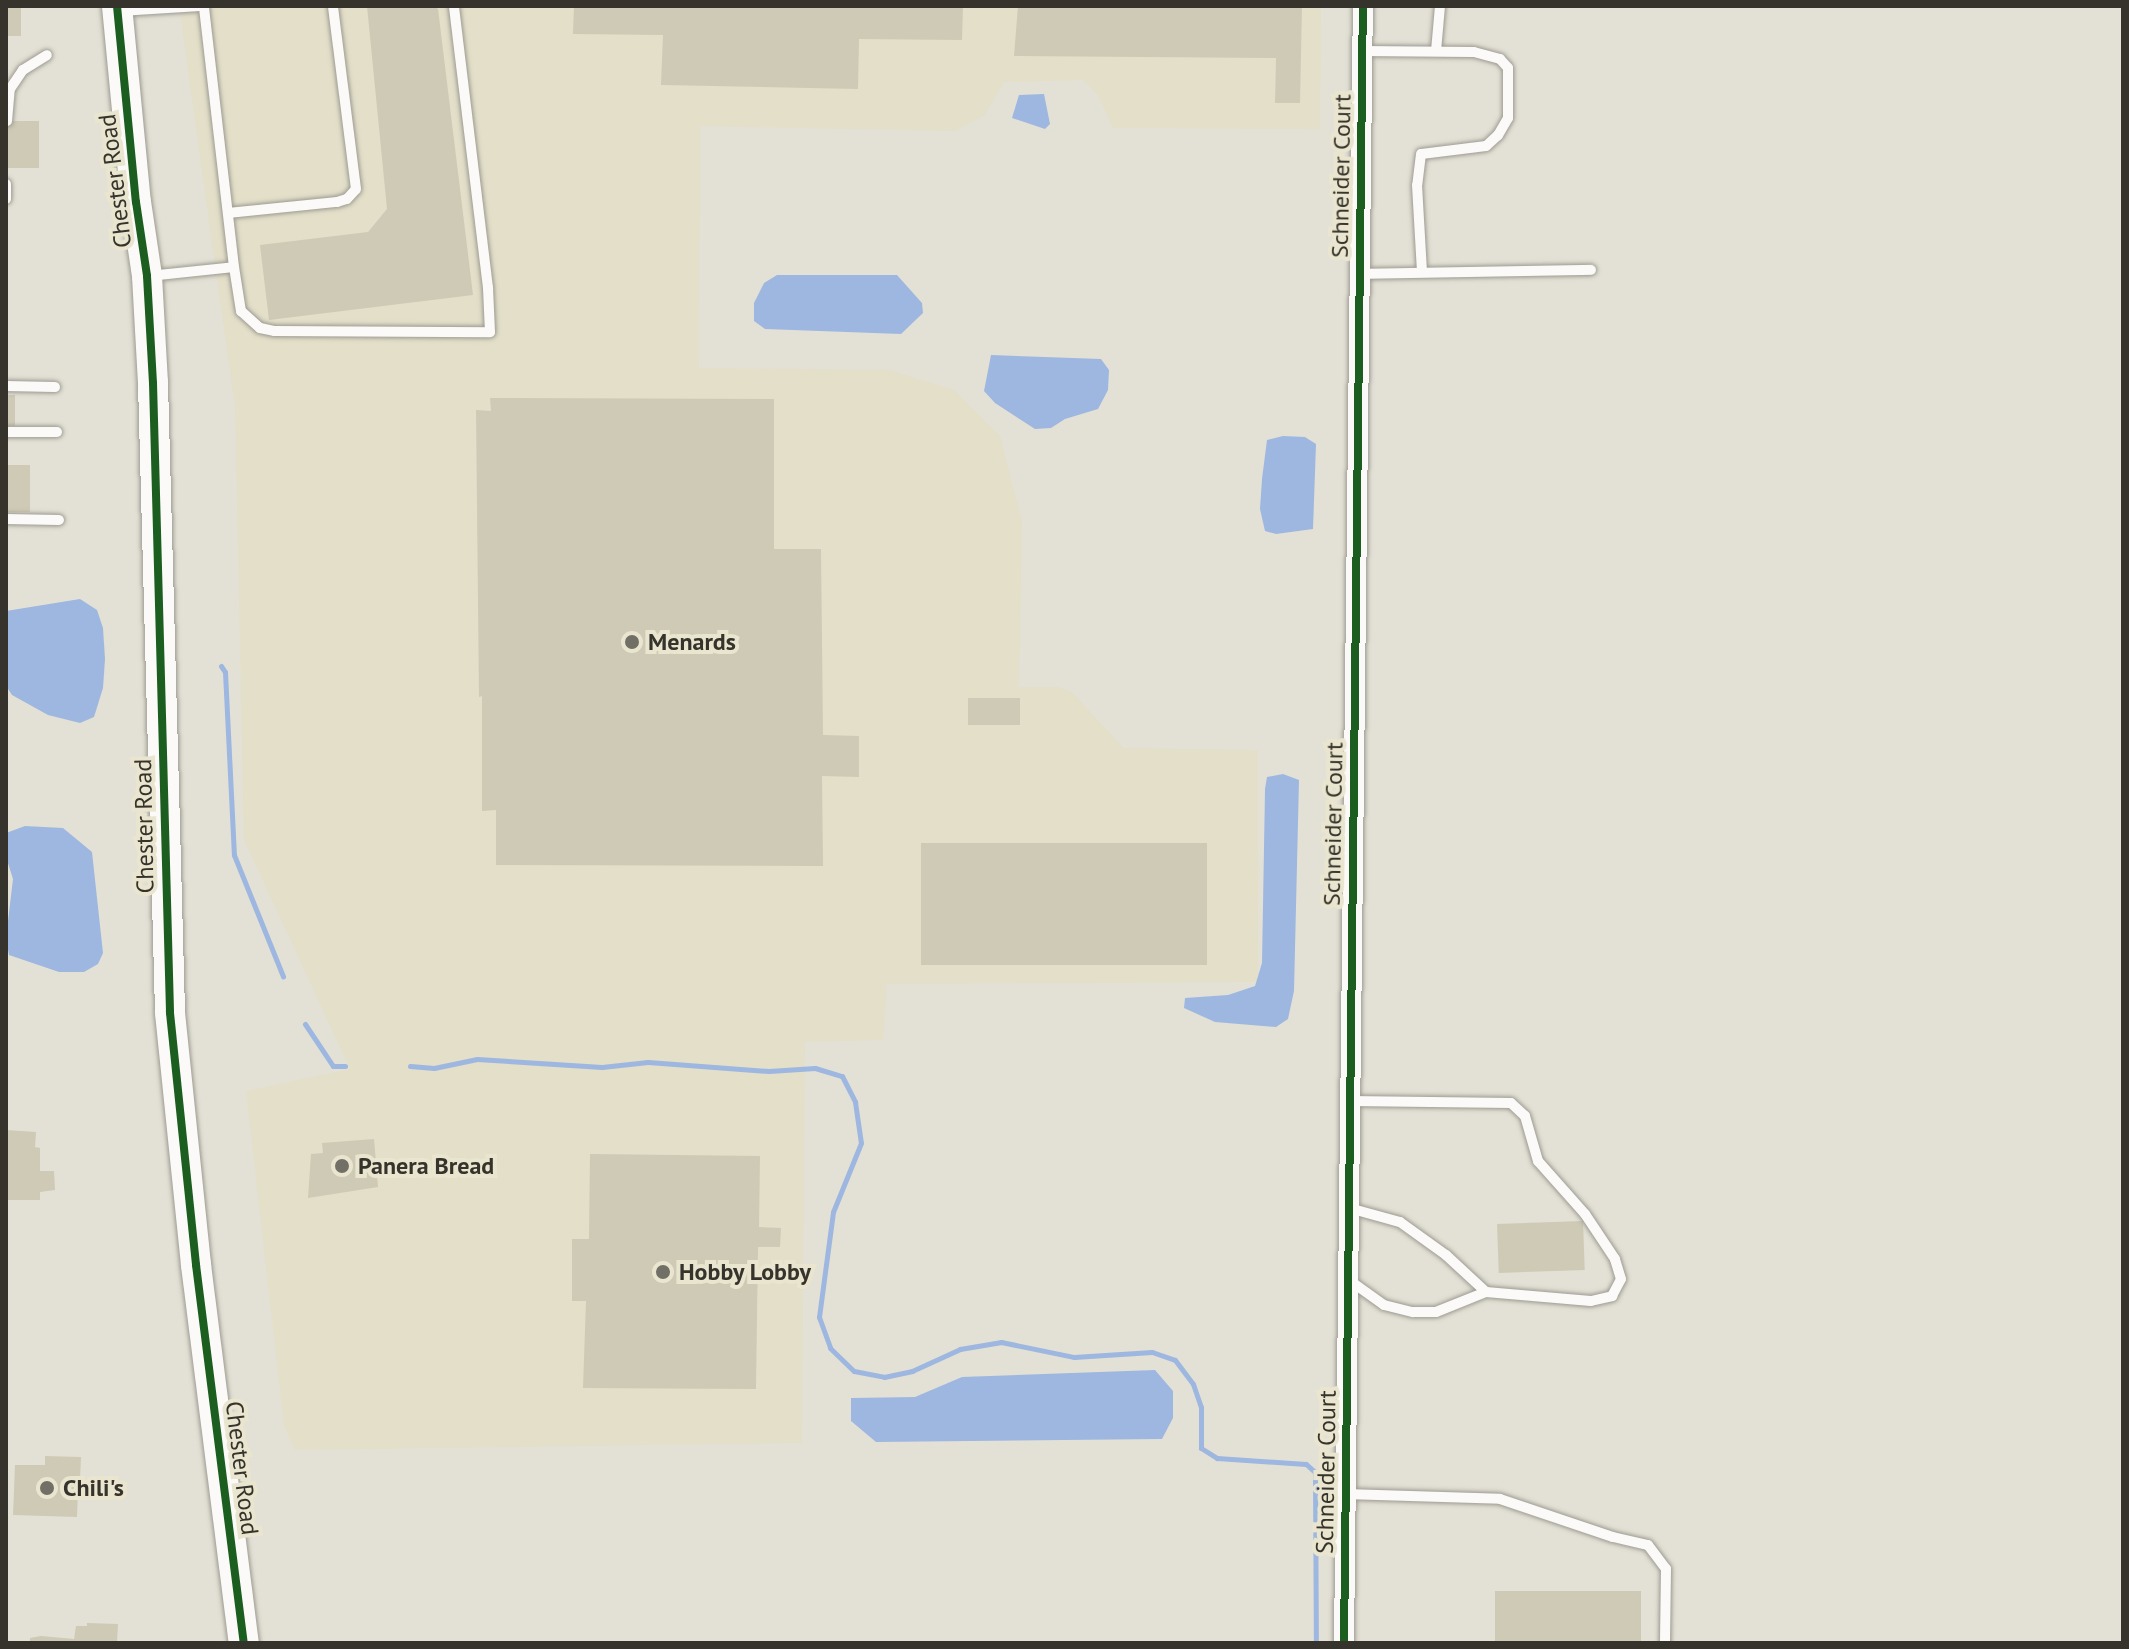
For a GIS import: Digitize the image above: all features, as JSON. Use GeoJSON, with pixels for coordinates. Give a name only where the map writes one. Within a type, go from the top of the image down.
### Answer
{"type":"FeatureCollection","features":[{"type":"Feature","properties":{"kind":"street","name":"Schneider Court"},"geometry":{"type":"LineString","coordinates":[[1344,1643],[1363,6]]}},
{"type":"Feature","properties":{"kind":"street","name":"Chester Road"},"geometry":{"type":"LineString","coordinates":[[117,8],[136,202],[147,276],[170,1013],[196,1265],[244,1643]]}},
{"type":"Feature","properties":{"kind":"lane"},"geometry":{"type":"LineString","coordinates":[[117,8],[202,6],[241,311],[260,328],[274,331],[490,332],[488,288],[454,6]]}},
{"type":"Feature","properties":{"kind":"lane"},"geometry":{"type":"LineString","coordinates":[[228,213],[337,202],[347,199],[356,189],[333,6]]}},
{"type":"Feature","properties":{"kind":"lane"},"geometry":{"type":"LineString","coordinates":[[1436,51],[1440,6]]}},
{"type":"Feature","properties":{"kind":"lane"},"geometry":{"type":"LineString","coordinates":[[1362,51],[1474,52],[1500,59],[1508,68],[1508,118],[1498,135],[1486,146],[1421,154],[1417,185],[1422,272]]}},
{"type":"Feature","properties":{"kind":"lane"},"geometry":{"type":"LineString","coordinates":[[7,121],[10,89],[23,70],[47,55]]}},
{"type":"Feature","properties":{"kind":"lane"},"geometry":{"type":"LineString","coordinates":[[6,184],[6,199]]}},
{"type":"Feature","properties":{"kind":"lane"},"geometry":{"type":"LineString","coordinates":[[147,276],[234,267]]}},
{"type":"Feature","properties":{"kind":"lane"},"geometry":{"type":"LineString","coordinates":[[1359,274],[1591,270]]}},
{"type":"Feature","properties":{"kind":"lane"},"geometry":{"type":"LineString","coordinates":[[6,386],[55,387]]}},
{"type":"Feature","properties":{"kind":"lane"},"geometry":{"type":"LineString","coordinates":[[6,432],[57,432]]}},
{"type":"Feature","properties":{"kind":"lane"},"geometry":{"type":"LineString","coordinates":[[6,519],[59,520]]}},
{"type":"Feature","properties":{"kind":"lane"},"geometry":{"type":"LineString","coordinates":[[1348,1279],[1384,1305],[1413,1312],[1436,1312],[1486,1292],[1591,1301],[1612,1296],[1621,1279],[1615,1259],[1585,1214],[1538,1161],[1525,1116],[1511,1103],[1350,1101]]}},
{"type":"Feature","properties":{"kind":"lane"},"geometry":{"type":"LineString","coordinates":[[1349,1208],[1400,1222],[1446,1255],[1486,1292]]}},
{"type":"Feature","properties":{"kind":"lane"},"geometry":{"type":"LineString","coordinates":[[1345,1494],[1500,1499],[1613,1537],[1648,1545],[1666,1569],[1665,1643]]}},
{"type":"Feature","properties":{"kind":"shaded area"},"geometry":{"type":"Polygon","coordinates":[[[179,6],[1321,6],[1320,129],[1113,128],[1098,95],[1083,80],[1004,82],[985,115],[955,131],[700,126],[699,368],[890,370],[954,390],[1000,436],[1022,521],[1019,687],[1060,687],[1072,692],[1124,748],[1258,750],[1258,982],[887,984],[883,1040],[805,1042],[802,1443],[295,1450],[284,1426],[246,1091],[350,1069],[244,840],[235,408],[179,6]]]}},
{"type":"Feature","properties":{"kind":"water"},"geometry":{"type":"Polygon","coordinates":[[[1044,94],[1050,124],[1045,129],[1012,118],[1019,95],[1044,94]]]}},
{"type":"Feature","properties":{"kind":"water"},"geometry":{"type":"Polygon","coordinates":[[[777,275],[897,275],[922,303],[923,313],[901,334],[765,329],[754,321],[754,303],[764,283],[777,275]]]}},
{"type":"Feature","properties":{"kind":"water"},"geometry":{"type":"Polygon","coordinates":[[[991,355],[1101,359],[1109,370],[1108,390],[1098,409],[1065,419],[1051,428],[1035,429],[995,403],[984,391],[991,355]]]}},
{"type":"Feature","properties":{"kind":"water"},"geometry":{"type":"Polygon","coordinates":[[[1283,436],[1305,437],[1316,444],[1313,529],[1276,534],[1265,531],[1260,509],[1262,479],[1267,440],[1283,436]]]}},
{"type":"Feature","properties":{"kind":"water"},"geometry":{"type":"Polygon","coordinates":[[[80,599],[97,610],[103,628],[105,659],[103,688],[94,717],[80,723],[48,715],[12,695],[6,686],[6,611],[80,599]]]}},
{"type":"Feature","properties":{"kind":"water"},"geometry":{"type":"Polygon","coordinates":[[[1283,774],[1299,780],[1294,991],[1288,1019],[1276,1027],[1215,1022],[1184,1008],[1185,998],[1228,995],[1255,986],[1262,963],[1265,789],[1267,777],[1283,774]]]}},
{"type":"Feature","properties":{"kind":"water"},"geometry":{"type":"Polygon","coordinates":[[[25,826],[63,828],[92,852],[103,953],[98,964],[84,972],[59,972],[9,955],[6,938],[13,879],[6,857],[6,833],[25,826]]]}},
{"type":"Feature","properties":{"kind":"water"},"geometry":{"type":"Polygon","coordinates":[[[1155,1370],[1173,1391],[1173,1418],[1162,1439],[876,1442],[851,1421],[851,1398],[915,1397],[962,1377],[1155,1370]]]}},
{"type":"Feature","properties":{"kind":"building"},"geometry":{"type":"Polygon","coordinates":[[[6,6],[21,6],[21,36],[6,36],[6,6]]]}},
{"type":"Feature","properties":{"kind":"building"},"geometry":{"type":"Polygon","coordinates":[[[367,6],[434,6],[438,9],[473,295],[269,320],[260,245],[368,232],[387,209],[367,6]]]}},
{"type":"Feature","properties":{"kind":"building"},"geometry":{"type":"Polygon","coordinates":[[[574,6],[963,6],[962,40],[859,39],[858,89],[661,85],[663,35],[573,34],[574,6]]]}},
{"type":"Feature","properties":{"kind":"building"},"geometry":{"type":"Polygon","coordinates":[[[1018,6],[1302,6],[1300,103],[1275,103],[1276,58],[1014,56],[1018,6]]]}},
{"type":"Feature","properties":{"kind":"building"},"geometry":{"type":"Polygon","coordinates":[[[6,121],[39,121],[39,168],[6,168],[6,121]]]}},
{"type":"Feature","properties":{"kind":"building"},"geometry":{"type":"Polygon","coordinates":[[[6,395],[15,395],[15,426],[6,426],[6,395]]]}},
{"type":"Feature","properties":{"kind":"building"},"geometry":{"type":"Polygon","coordinates":[[[490,398],[774,399],[774,549],[821,549],[823,735],[859,736],[859,777],[822,776],[823,866],[496,865],[496,810],[482,811],[482,696],[479,697],[476,410],[491,411],[490,398]]]}},
{"type":"Feature","properties":{"kind":"building"},"geometry":{"type":"Polygon","coordinates":[[[6,465],[30,465],[30,512],[6,512],[6,465]]]}},
{"type":"Feature","properties":{"kind":"building"},"geometry":{"type":"Polygon","coordinates":[[[968,698],[1020,698],[1020,725],[968,725],[968,698]]]}},
{"type":"Feature","properties":{"kind":"building"},"geometry":{"type":"Polygon","coordinates":[[[921,843],[1207,843],[1207,965],[921,965],[921,843]]]}},
{"type":"Feature","properties":{"kind":"building"},"geometry":{"type":"Polygon","coordinates":[[[6,1130],[36,1132],[35,1147],[40,1148],[40,1171],[54,1171],[55,1190],[40,1192],[40,1200],[6,1200],[6,1130]]]}},
{"type":"Feature","properties":{"kind":"building"},"geometry":{"type":"Polygon","coordinates":[[[374,1139],[378,1187],[308,1198],[311,1154],[323,1153],[322,1143],[374,1139]]]}},
{"type":"Feature","properties":{"kind":"building"},"geometry":{"type":"Polygon","coordinates":[[[590,1154],[760,1156],[759,1227],[781,1228],[780,1247],[758,1247],[756,1389],[583,1388],[586,1301],[572,1301],[572,1239],[589,1239],[590,1154]]]}},
{"type":"Feature","properties":{"kind":"building"},"geometry":{"type":"Polygon","coordinates":[[[1583,1221],[1585,1270],[1499,1273],[1497,1224],[1583,1221]]]}},
{"type":"Feature","properties":{"kind":"building"},"geometry":{"type":"Polygon","coordinates":[[[45,1456],[81,1457],[80,1479],[85,1479],[85,1493],[78,1492],[77,1517],[13,1515],[15,1465],[45,1465],[45,1456]]]}},
{"type":"Feature","properties":{"kind":"building"},"geometry":{"type":"Polygon","coordinates":[[[1495,1591],[1641,1591],[1641,1643],[1495,1643],[1495,1591]]]}},
{"type":"Feature","properties":{"kind":"building"},"geometry":{"type":"Polygon","coordinates":[[[87,1623],[118,1624],[117,1643],[30,1643],[30,1638],[41,1636],[74,1639],[76,1626],[87,1626],[87,1623]]]}},
{"type":"Feature","properties":{"kind":"waterway"},"geometry":{"type":"LineString","coordinates":[[221,666],[225,672],[234,855],[283,976]]}},
{"type":"Feature","properties":{"kind":"waterway"},"geometry":{"type":"LineString","coordinates":[[305,1024],[333,1066],[345,1066]]}},
{"type":"Feature","properties":{"kind":"waterway"},"geometry":{"type":"LineString","coordinates":[[410,1066],[434,1068],[477,1059],[602,1067],[648,1062],[769,1071],[815,1068],[842,1076],[855,1102],[861,1143],[833,1212],[819,1317],[830,1348],[854,1371],[884,1377],[912,1371],[960,1349],[1001,1342],[1074,1357],[1152,1352],[1175,1360],[1193,1384],[1201,1407],[1201,1448],[1217,1458],[1306,1464],[1315,1472],[1316,1643]]}},
{"type":"Feature","properties":{"kind":"cycle path"},"geometry":{"type":"LineString","coordinates":[[117,6],[136,202],[147,276],[153,383],[170,1013],[196,1265],[244,1643]]}},
{"type":"Feature","properties":{"kind":"cycle path"},"geometry":{"type":"LineString","coordinates":[[1344,1643],[1363,6]]}},
{"type":"Feature","properties":{"kind":"place","name":"Menards"},"geometry":{"type":"Point","coordinates":[632,642]}},
{"type":"Feature","properties":{"kind":"place","name":"Panera Bread"},"geometry":{"type":"Point","coordinates":[342,1166]}},
{"type":"Feature","properties":{"kind":"place","name":"Hobby Lobby"},"geometry":{"type":"Point","coordinates":[663,1272]}},
{"type":"Feature","properties":{"kind":"place","name":"Chili's"},"geometry":{"type":"Point","coordinates":[47,1488]}}]}
